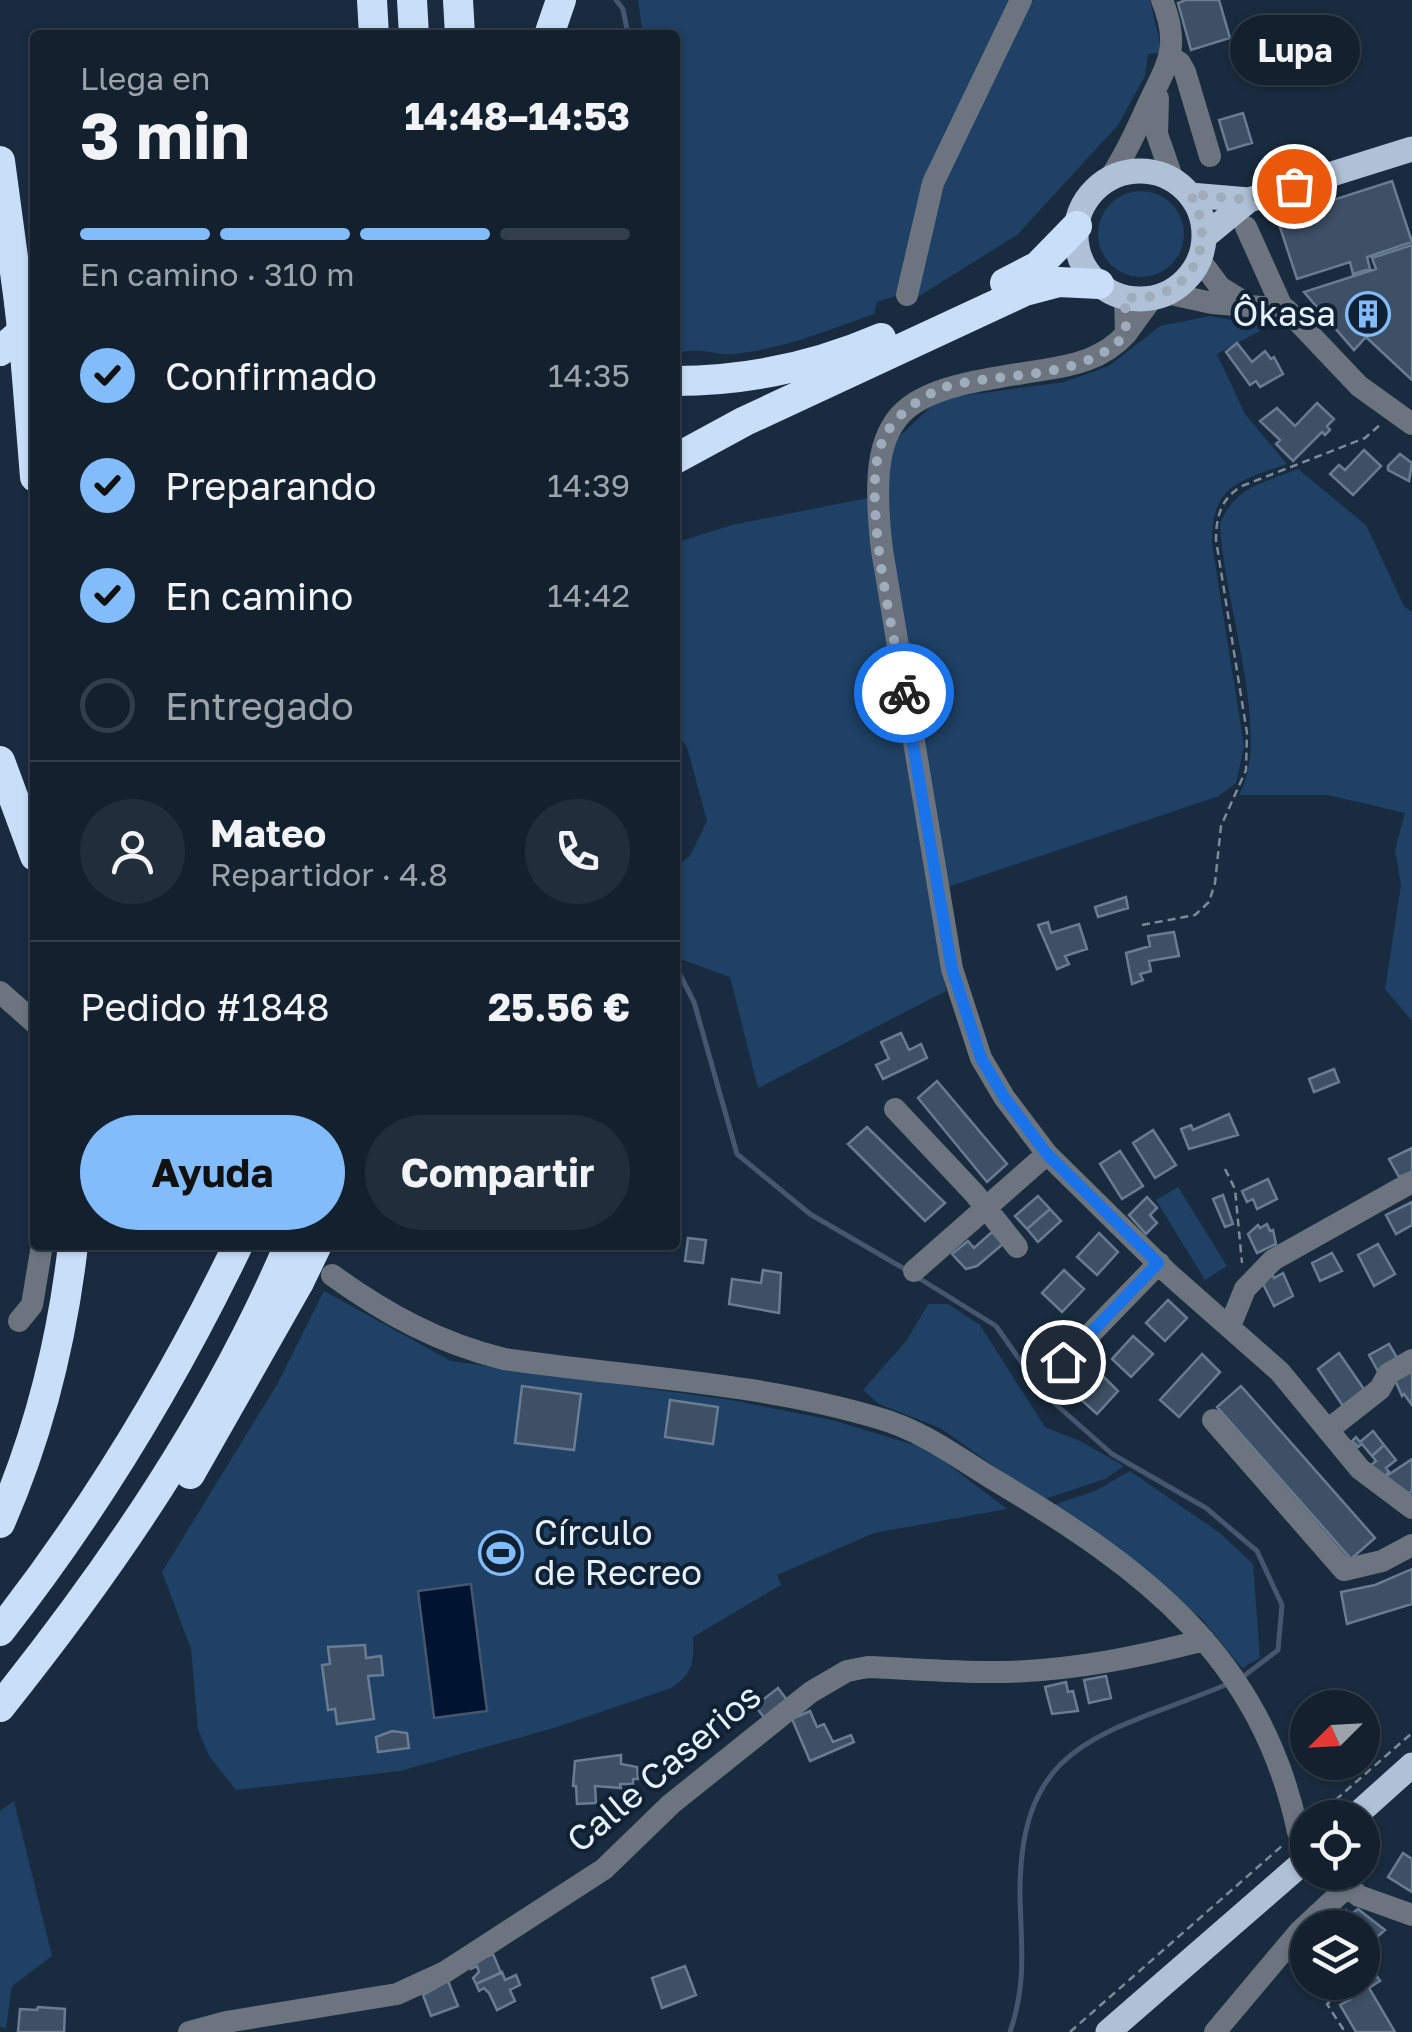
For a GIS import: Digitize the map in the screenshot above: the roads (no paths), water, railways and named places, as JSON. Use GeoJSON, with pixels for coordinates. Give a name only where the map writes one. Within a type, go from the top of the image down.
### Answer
{"type":"FeatureCollection","features":[{"type":"Feature","properties":{"kind":"highway"},"geometry":{"type":"LineString","coordinates":[[372,0],[374,30]]}},
{"type":"Feature","properties":{"kind":"highway"},"geometry":{"type":"LineString","coordinates":[[412,0],[414,30]]}},
{"type":"Feature","properties":{"kind":"highway"},"geometry":{"type":"LineString","coordinates":[[458,0],[460,30]]}},
{"type":"Feature","properties":{"kind":"highway"},"geometry":{"type":"LineString","coordinates":[[551,30],[562,0]]}},
{"type":"Feature","properties":{"kind":"highway"},"geometry":{"type":"LineString","coordinates":[[0,161],[27,312],[13,358],[30,451]]}},
{"type":"Feature","properties":{"kind":"highway"},"geometry":{"type":"LineString","coordinates":[[680,381],[735,378],[810,363],[876,340],[1019,276],[1048,258],[1077,226]]}},
{"type":"Feature","properties":{"kind":"highway"},"geometry":{"type":"LineString","coordinates":[[1019,276],[1104,284]]}},
{"type":"Feature","properties":{"kind":"highway"},"geometry":{"type":"LineString","coordinates":[[680,456],[745,421],[1026,291],[1058,282],[1104,284]]}},
{"type":"Feature","properties":{"kind":"highway"},"geometry":{"type":"LineString","coordinates":[[0,762],[30,843]]}},
{"type":"Feature","properties":{"kind":"highway"},"geometry":{"type":"LineString","coordinates":[[0,1522],[38,1421],[63,1320],[70,1250]]}},
{"type":"Feature","properties":{"kind":"highway"},"geometry":{"type":"LineString","coordinates":[[0,1631],[85,1514],[159,1398],[235,1250]]}},
{"type":"Feature","properties":{"kind":"highway"},"geometry":{"type":"LineString","coordinates":[[0,1706],[60,1631],[134,1526],[289,1266],[310,1250]]}},
{"type":"Feature","properties":{"kind":"highway"},"geometry":{"type":"LineString","coordinates":[[0,1729],[80,1630],[178,1495],[233,1404],[289,1266]]}},
{"type":"Feature","properties":{"kind":"main road"},"geometry":{"type":"LineString","coordinates":[[1249,200],[1202,248],[1186,279],[1160,295],[1104,284],[1076,242],[1084,203],[1110,178],[1135,171],[1181,187],[1249,200],[1411,152]]}},
{"type":"Feature","properties":{"kind":"main road"},"geometry":{"type":"LineString","coordinates":[[1181,187],[1200,214],[1202,248]]}},
{"type":"Feature","properties":{"kind":"main road"},"geometry":{"type":"LineString","coordinates":[[1373,1800],[1412,1765]]}},
{"type":"Feature","properties":{"kind":"main road"},"geometry":{"type":"LineString","coordinates":[[1108,2032],[1290,1874]]}},
{"type":"Feature","properties":{"kind":"street"},"geometry":{"type":"LineString","coordinates":[[907,295],[933,184],[1021,0]]}},
{"type":"Feature","properties":{"kind":"street"},"geometry":{"type":"LineString","coordinates":[[1110,178],[1135,139],[1170,57],[1172,36],[1162,0]]}},
{"type":"Feature","properties":{"kind":"street"},"geometry":{"type":"LineString","coordinates":[[1170,57],[1180,62],[1185,72],[1210,156]]}},
{"type":"Feature","properties":{"kind":"street"},"geometry":{"type":"LineString","coordinates":[[1158,90],[1156,134],[1181,187]]}},
{"type":"Feature","properties":{"kind":"street"},"geometry":{"type":"LineString","coordinates":[[1246,228],[1282,307],[1296,317],[1359,386],[1402,418]]}},
{"type":"Feature","properties":{"kind":"street"},"geometry":{"type":"LineString","coordinates":[[1202,248],[1220,288],[1247,304]]}},
{"type":"Feature","properties":{"kind":"street"},"geometry":{"type":"LineString","coordinates":[[1104,284],[1126,334]]}},
{"type":"Feature","properties":{"kind":"street"},"geometry":{"type":"LineString","coordinates":[[1282,307],[1160,295],[1106,352],[1079,364],[955,384],[932,392],[902,415],[886,434],[876,474],[888,595],[952,969],[981,1058],[1004,1097],[1047,1154],[1158,1263],[1280,1372],[1360,1469],[1412,1508]]}},
{"type":"Feature","properties":{"kind":"street"},"geometry":{"type":"LineString","coordinates":[[0,992],[30,1018]]}},
{"type":"Feature","properties":{"kind":"street"},"geometry":{"type":"LineString","coordinates":[[895,1108],[1017,1247]]}},
{"type":"Feature","properties":{"kind":"street"},"geometry":{"type":"LineString","coordinates":[[914,1271],[979,1200],[1047,1154]]}},
{"type":"Feature","properties":{"kind":"street"},"geometry":{"type":"LineString","coordinates":[[1230,1326],[1245,1289],[1273,1260],[1412,1182]]}},
{"type":"Feature","properties":{"kind":"street"},"geometry":{"type":"LineString","coordinates":[[19,1321],[32,1305],[41,1250]]}},
{"type":"Feature","properties":{"kind":"street"},"geometry":{"type":"LineString","coordinates":[[1063,1362],[1158,1263]]}},
{"type":"Feature","properties":{"kind":"street"},"geometry":{"type":"LineString","coordinates":[[332,1276],[388,1313],[462,1349],[504,1359],[800,1400],[906,1427],[938,1442],[1091,1538],[1165,1600],[1204,1640],[1244,1692],[1271,1740],[1295,1800]]}},
{"type":"Feature","properties":{"kind":"street"},"geometry":{"type":"LineString","coordinates":[[1329,1429],[1380,1389],[1388,1374],[1412,1360]]}},
{"type":"Feature","properties":{"kind":"street"},"geometry":{"type":"LineString","coordinates":[[1213,1420],[1344,1570],[1382,1562],[1412,1545]]}},
{"type":"Feature","properties":{"kind":"street","name":"Calle Caserios"},"geometry":{"type":"LineString","coordinates":[[189,2032],[226,2022],[397,1994],[445,1972],[604,1869],[725,1758],[811,1692],[846,1671],[868,1667],[1004,1672],[1064,1668],[1143,1656],[1204,1640]]}},
{"type":"Feature","properties":{"kind":"street"},"geometry":{"type":"LineString","coordinates":[[1225,2028],[1332,1890]]}},
{"type":"Feature","properties":{"kind":"street"},"geometry":{"type":"LineString","coordinates":[[1357,1890],[1383,1906],[1412,1915]]}},
{"type":"Feature","properties":{"kind":"waterway"},"geometry":{"type":"LineString","coordinates":[[616,0],[623,9],[627,30]]}},
{"type":"Feature","properties":{"kind":"waterway"},"geometry":{"type":"LineString","coordinates":[[680,975],[694,1002],[737,1154],[810,1214],[908,1271]]}},
{"type":"Feature","properties":{"kind":"waterway"},"geometry":{"type":"LineString","coordinates":[[917,1277],[996,1326],[1043,1393],[1112,1454],[1206,1508],[1257,1551],[1282,1605],[1278,1650],[1240,1679]]}},
{"type":"Feature","properties":{"kind":"waterway"},"geometry":{"type":"LineString","coordinates":[[1010,2032],[1021,1980],[1024,1842],[1035,1802],[1054,1772],[1079,1749],[1110,1731],[1230,1683]]}},
{"type":"Feature","properties":{"kind":"place","name":"Lupa"},"geometry":{"type":"Point","coordinates":[1294,186]}},
{"type":"Feature","properties":{"kind":"place","name":"Ôkasa"},"geometry":{"type":"Point","coordinates":[1368,314]}},
{"type":"Feature","properties":{"kind":"place","name":"Círculo de Recreo"},"geometry":{"type":"Point","coordinates":[501,1553]}}]}
